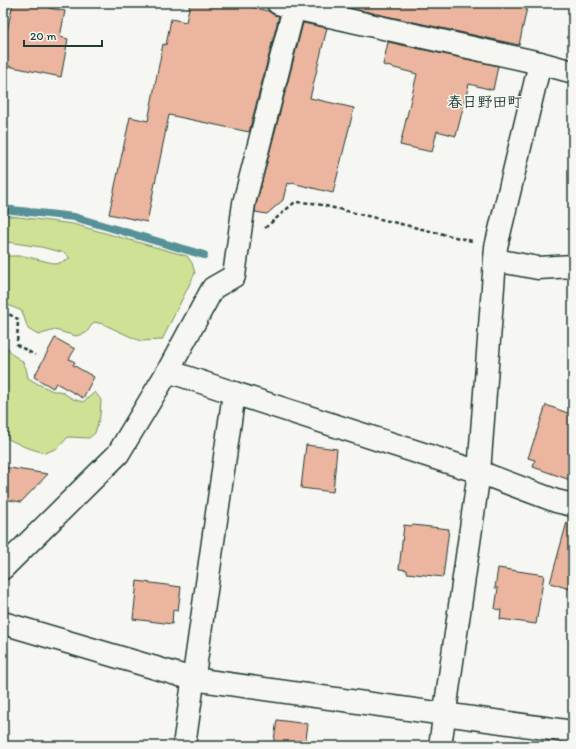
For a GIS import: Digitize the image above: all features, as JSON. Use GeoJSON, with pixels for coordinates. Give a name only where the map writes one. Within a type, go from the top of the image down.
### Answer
{"type":"FeatureCollection","features":[{"type":"Feature","properties":{"kind":"street"},"geometry":{"type":"LineString","coordinates":[[3,568],[118,454],[168,371],[213,288],[234,276],[244,203],[286,5],[540,63],[573,72]]}},
{"type":"Feature","properties":{"kind":"street"},"geometry":{"type":"LineString","coordinates":[[440,746],[479,472],[496,253],[540,63]]}},
{"type":"Feature","properties":{"kind":"street"},"geometry":{"type":"LineString","coordinates":[[496,253],[538,268],[573,266]]}},
{"type":"Feature","properties":{"kind":"street"},"geometry":{"type":"LineString","coordinates":[[168,371],[479,472],[556,501],[573,505]]}},
{"type":"Feature","properties":{"kind":"street"},"geometry":{"type":"LineString","coordinates":[[184,746],[234,393]]}},
{"type":"Feature","properties":{"kind":"street"},"geometry":{"type":"LineString","coordinates":[[3,623],[193,679],[573,732]]}},
{"type":"Feature","properties":{"kind":"path"},"geometry":{"type":"LineString","coordinates":[[237,253],[295,202],[313,203],[496,253]]}},
{"type":"Feature","properties":{"kind":"path"},"geometry":{"type":"LineString","coordinates":[[3,311],[18,319],[17,345],[35,355]]}},
{"type":"Feature","properties":{"kind":"green space"},"geometry":{"type":"Polygon","coordinates":[[[3,215],[73,224],[187,256],[192,263],[195,273],[162,340],[140,341],[103,324],[94,322],[86,333],[76,336],[55,330],[38,335],[28,329],[22,311],[3,303],[3,256],[24,256],[57,264],[70,258],[65,253],[41,247],[7,242],[3,239],[3,215]]]}},
{"type":"Feature","properties":{"kind":"green space"},"geometry":{"type":"Polygon","coordinates":[[[8,348],[13,355],[22,361],[26,368],[28,378],[38,384],[53,391],[60,391],[73,399],[83,402],[95,392],[101,400],[100,416],[95,433],[89,438],[68,437],[58,448],[45,453],[25,447],[8,439],[7,427],[5,420],[3,420],[3,350],[8,348]]]}},
{"type":"Feature","properties":{"kind":"building"},"geometry":{"type":"Polygon","coordinates":[[[13,3],[50,3],[49,8],[65,11],[60,37],[68,39],[61,77],[3,65],[3,50],[13,3]]]}},
{"type":"Feature","properties":{"kind":"building"},"geometry":{"type":"Polygon","coordinates":[[[190,3],[235,3],[268,11],[279,16],[249,132],[169,115],[147,222],[109,214],[130,117],[148,121],[163,44],[166,45],[171,19],[186,22],[190,3]]]}},
{"type":"Feature","properties":{"kind":"building"},"geometry":{"type":"Polygon","coordinates":[[[351,3],[528,3],[519,45],[354,9],[351,8],[351,3]]]}},
{"type":"Feature","properties":{"kind":"building"},"geometry":{"type":"Polygon","coordinates":[[[303,23],[327,28],[310,98],[354,108],[333,193],[287,183],[283,200],[267,214],[255,212],[256,205],[303,23]]]}},
{"type":"Feature","properties":{"kind":"building"},"geometry":{"type":"Polygon","coordinates":[[[388,42],[498,66],[493,90],[469,84],[456,136],[437,131],[432,152],[400,145],[417,74],[383,65],[388,42]]]}},
{"type":"Feature","properties":{"kind":"building"},"geometry":{"type":"Polygon","coordinates":[[[55,338],[75,349],[69,359],[75,362],[73,365],[94,377],[83,398],[56,383],[53,388],[34,377],[55,338]]]}},
{"type":"Feature","properties":{"kind":"building"},"geometry":{"type":"Polygon","coordinates":[[[546,405],[573,415],[573,481],[533,467],[535,460],[528,458],[546,405]]]}},
{"type":"Feature","properties":{"kind":"building"},"geometry":{"type":"Polygon","coordinates":[[[306,445],[337,449],[333,492],[301,488],[306,445]]]}},
{"type":"Feature","properties":{"kind":"building"},"geometry":{"type":"Polygon","coordinates":[[[3,467],[48,474],[21,502],[3,499],[3,467]]]}},
{"type":"Feature","properties":{"kind":"building"},"geometry":{"type":"Polygon","coordinates":[[[567,522],[573,523],[573,590],[550,583],[567,522]]]}},
{"type":"Feature","properties":{"kind":"building"},"geometry":{"type":"Polygon","coordinates":[[[404,525],[449,529],[443,577],[407,573],[407,570],[399,569],[404,525]]]}},
{"type":"Feature","properties":{"kind":"building"},"geometry":{"type":"Polygon","coordinates":[[[498,568],[544,575],[536,624],[500,619],[501,610],[495,609],[498,588],[495,588],[498,568]]]}},
{"type":"Feature","properties":{"kind":"building"},"geometry":{"type":"Polygon","coordinates":[[[137,581],[181,587],[178,611],[173,610],[172,624],[133,619],[137,581]]]}},
{"type":"Feature","properties":{"kind":"building"},"geometry":{"type":"Polygon","coordinates":[[[277,720],[308,724],[305,746],[273,746],[277,720]]]}},
{"type":"Feature","properties":{"kind":"waterway"},"geometry":{"type":"LineString","coordinates":[[3,209],[74,217],[204,255]]}},
{"type":"Feature","properties":{"kind":"district","name":"春日野田町"},"geometry":{"type":"Point","coordinates":[485,102]}}]}
